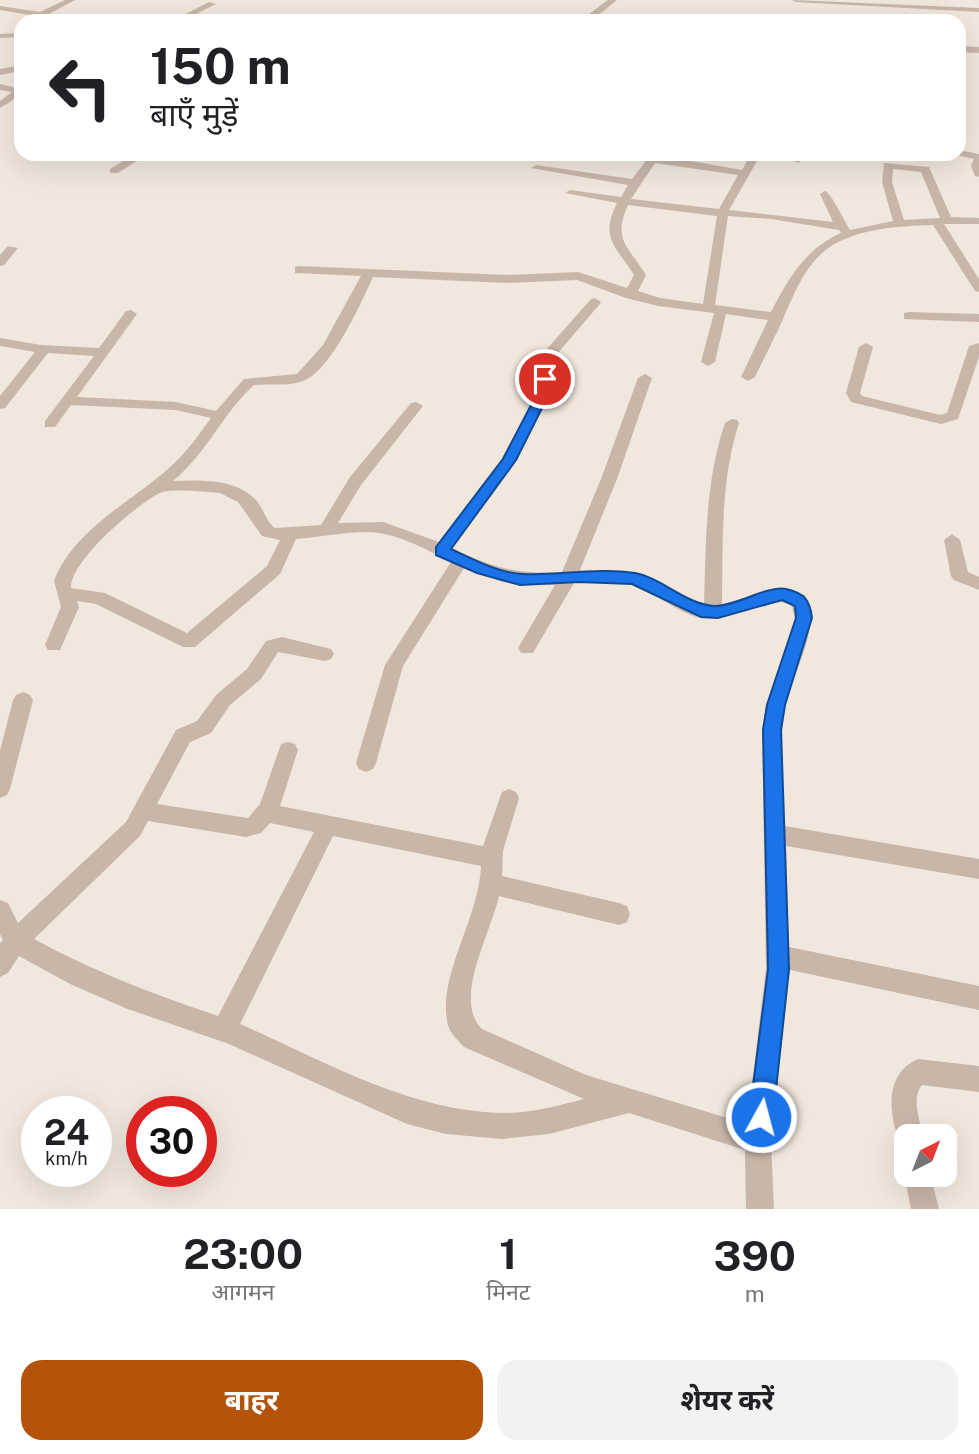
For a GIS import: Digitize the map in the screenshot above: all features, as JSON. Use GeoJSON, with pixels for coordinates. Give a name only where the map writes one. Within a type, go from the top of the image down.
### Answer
{"type":"FeatureCollection","features":[{"type":"Feature","properties":{"kind":"street"},"geometry":{"type":"LineString","coordinates":[[49,14],[71,0]]}},
{"type":"Feature","properties":{"kind":"street"},"geometry":{"type":"LineString","coordinates":[[595,14],[613,0]]}},
{"type":"Feature","properties":{"kind":"street"},"geometry":{"type":"LineString","coordinates":[[796,0],[884,10],[979,10]]}},
{"type":"Feature","properties":{"kind":"street"},"geometry":{"type":"LineString","coordinates":[[191,14],[212,4]]}},
{"type":"Feature","properties":{"kind":"street"},"geometry":{"type":"LineString","coordinates":[[0,8],[29,14]]}},
{"type":"Feature","properties":{"kind":"street"},"geometry":{"type":"LineString","coordinates":[[979,158],[976,166],[979,174]]}},
{"type":"Feature","properties":{"kind":"street"},"geometry":{"type":"LineString","coordinates":[[114,170],[130,161]]}},
{"type":"Feature","properties":{"kind":"street"},"geometry":{"type":"LineString","coordinates":[[631,295],[640,275],[620,249],[615,236],[624,201],[651,161]]}},
{"type":"Feature","properties":{"kind":"street"},"geometry":{"type":"LineString","coordinates":[[676,161],[743,173]]}},
{"type":"Feature","properties":{"kind":"street"},"geometry":{"type":"LineString","coordinates":[[708,362],[723,211],[751,161]]}},
{"type":"Feature","properties":{"kind":"street"},"geometry":{"type":"LineString","coordinates":[[900,224],[887,182],[888,164],[925,169],[941,221],[979,288]]}},
{"type":"Feature","properties":{"kind":"street"},"geometry":{"type":"LineString","coordinates":[[536,167],[636,183]]}},
{"type":"Feature","properties":{"kind":"street"},"geometry":{"type":"LineString","coordinates":[[570,193],[684,210],[723,211],[845,231],[900,224],[979,221]]}},
{"type":"Feature","properties":{"kind":"street"},"geometry":{"type":"LineString","coordinates":[[825,194],[845,231]]}},
{"type":"Feature","properties":{"kind":"street"},"geometry":{"type":"LineString","coordinates":[[748,377],[804,267],[815,253],[845,231]]}},
{"type":"Feature","properties":{"kind":"street"},"geometry":{"type":"LineString","coordinates":[[0,262],[12,248]]}},
{"type":"Feature","properties":{"kind":"street"},"geometry":{"type":"LineString","coordinates":[[299,270],[507,279],[578,276],[631,295],[778,317]]}},
{"type":"Feature","properties":{"kind":"street"},"geometry":{"type":"LineString","coordinates":[[54,645],[70,607],[65,593],[65,576],[108,521],[157,487],[191,456],[249,382],[298,379],[309,373],[345,322],[369,273]]}},
{"type":"Feature","properties":{"kind":"street"},"geometry":{"type":"LineString","coordinates":[[441,551],[509,460],[548,384],[537,373],[538,367],[595,302]]}},
{"type":"Feature","properties":{"kind":"street"},"geometry":{"type":"LineString","coordinates":[[50,424],[131,314]]}},
{"type":"Feature","properties":{"kind":"street"},"geometry":{"type":"LineString","coordinates":[[909,316],[979,318]]}},
{"type":"Feature","properties":{"kind":"street"},"geometry":{"type":"LineString","coordinates":[[0,342],[43,349],[103,352]]}},
{"type":"Feature","properties":{"kind":"street"},"geometry":{"type":"LineString","coordinates":[[866,346],[853,393],[860,402],[893,410],[908,410],[941,420],[950,419],[972,385],[976,346]]}},
{"type":"Feature","properties":{"kind":"street"},"geometry":{"type":"LineString","coordinates":[[0,405],[43,349]]}},
{"type":"Feature","properties":{"kind":"street"},"geometry":{"type":"LineString","coordinates":[[527,648],[568,578],[610,479],[645,378]]}},
{"type":"Feature","properties":{"kind":"street"},"geometry":{"type":"LineString","coordinates":[[68,401],[176,406],[221,416]]}},
{"type":"Feature","properties":{"kind":"street"},"geometry":{"type":"LineString","coordinates":[[326,531],[335,511],[362,471],[416,406]]}},
{"type":"Feature","properties":{"kind":"street"},"geometry":{"type":"LineString","coordinates":[[713,612],[719,480],[722,453],[732,423]]}},
{"type":"Feature","properties":{"kind":"street"},"geometry":{"type":"LineString","coordinates":[[157,487],[225,488],[244,497],[267,532],[290,535],[384,528],[461,560],[520,580],[635,579],[678,602],[713,612],[783,594],[799,600],[803,605],[804,618],[776,705],[772,730],[778,956],[758,1142],[760,1209]]}},
{"type":"Feature","properties":{"kind":"street"},"geometry":{"type":"LineString","coordinates":[[65,593],[99,598],[189,642],[197,639],[274,570],[290,535]]}},
{"type":"Feature","properties":{"kind":"street"},"geometry":{"type":"LineString","coordinates":[[952,540],[960,576],[979,584]]}},
{"type":"Feature","properties":{"kind":"street"},"geometry":{"type":"LineString","coordinates":[[366,763],[394,665],[461,560]]}},
{"type":"Feature","properties":{"kind":"street"},"geometry":{"type":"LineString","coordinates":[[0,965],[16,942],[43,913],[114,850],[144,811],[183,736],[204,727],[223,700],[254,674],[272,646],[282,644],[325,654]]}},
{"type":"Feature","properties":{"kind":"street"},"geometry":{"type":"LineString","coordinates":[[0,789],[23,700]]}},
{"type":"Feature","properties":{"kind":"street"},"geometry":{"type":"LineString","coordinates":[[144,811],[246,828],[261,822],[267,813],[288,750]]}},
{"type":"Feature","properties":{"kind":"street"},"geometry":{"type":"LineString","coordinates":[[509,798],[491,858],[491,884],[483,918],[457,990],[460,1026],[473,1038],[586,1087],[758,1142]]}},
{"type":"Feature","properties":{"kind":"street"},"geometry":{"type":"LineString","coordinates":[[267,813],[491,858]]}},
{"type":"Feature","properties":{"kind":"street"},"geometry":{"type":"LineString","coordinates":[[224,1030],[328,825]]}},
{"type":"Feature","properties":{"kind":"street"},"geometry":{"type":"LineString","coordinates":[[774,834],[979,869]]}},
{"type":"Feature","properties":{"kind":"street"},"geometry":{"type":"LineString","coordinates":[[491,884],[618,914]]}},
{"type":"Feature","properties":{"kind":"street"},"geometry":{"type":"LineString","coordinates":[[0,911],[16,942],[78,976],[122,995],[224,1030],[407,1111],[446,1121],[502,1126],[549,1121],[628,1101]]}},
{"type":"Feature","properties":{"kind":"street"},"geometry":{"type":"LineString","coordinates":[[778,956],[979,998]]}},
{"type":"Feature","properties":{"kind":"street"},"geometry":{"type":"LineString","coordinates":[[908,1124],[904,1093],[911,1076],[918,1072],[979,1079]]}},
{"type":"Feature","properties":{"kind":"street"},"geometry":{"type":"LineString","coordinates":[[920,1187],[925,1209]]}},
{"type":"Feature","properties":{"kind":"route"},"geometry":{"type":"LineString","coordinates":[[545,379],[548,384],[509,460],[488,492],[441,551],[501,576],[520,580],[538,581],[579,576],[635,579],[701,611],[718,612],[783,594],[792,596],[803,605],[804,618],[776,705],[772,730],[778,969],[761,1117]]}}]}
